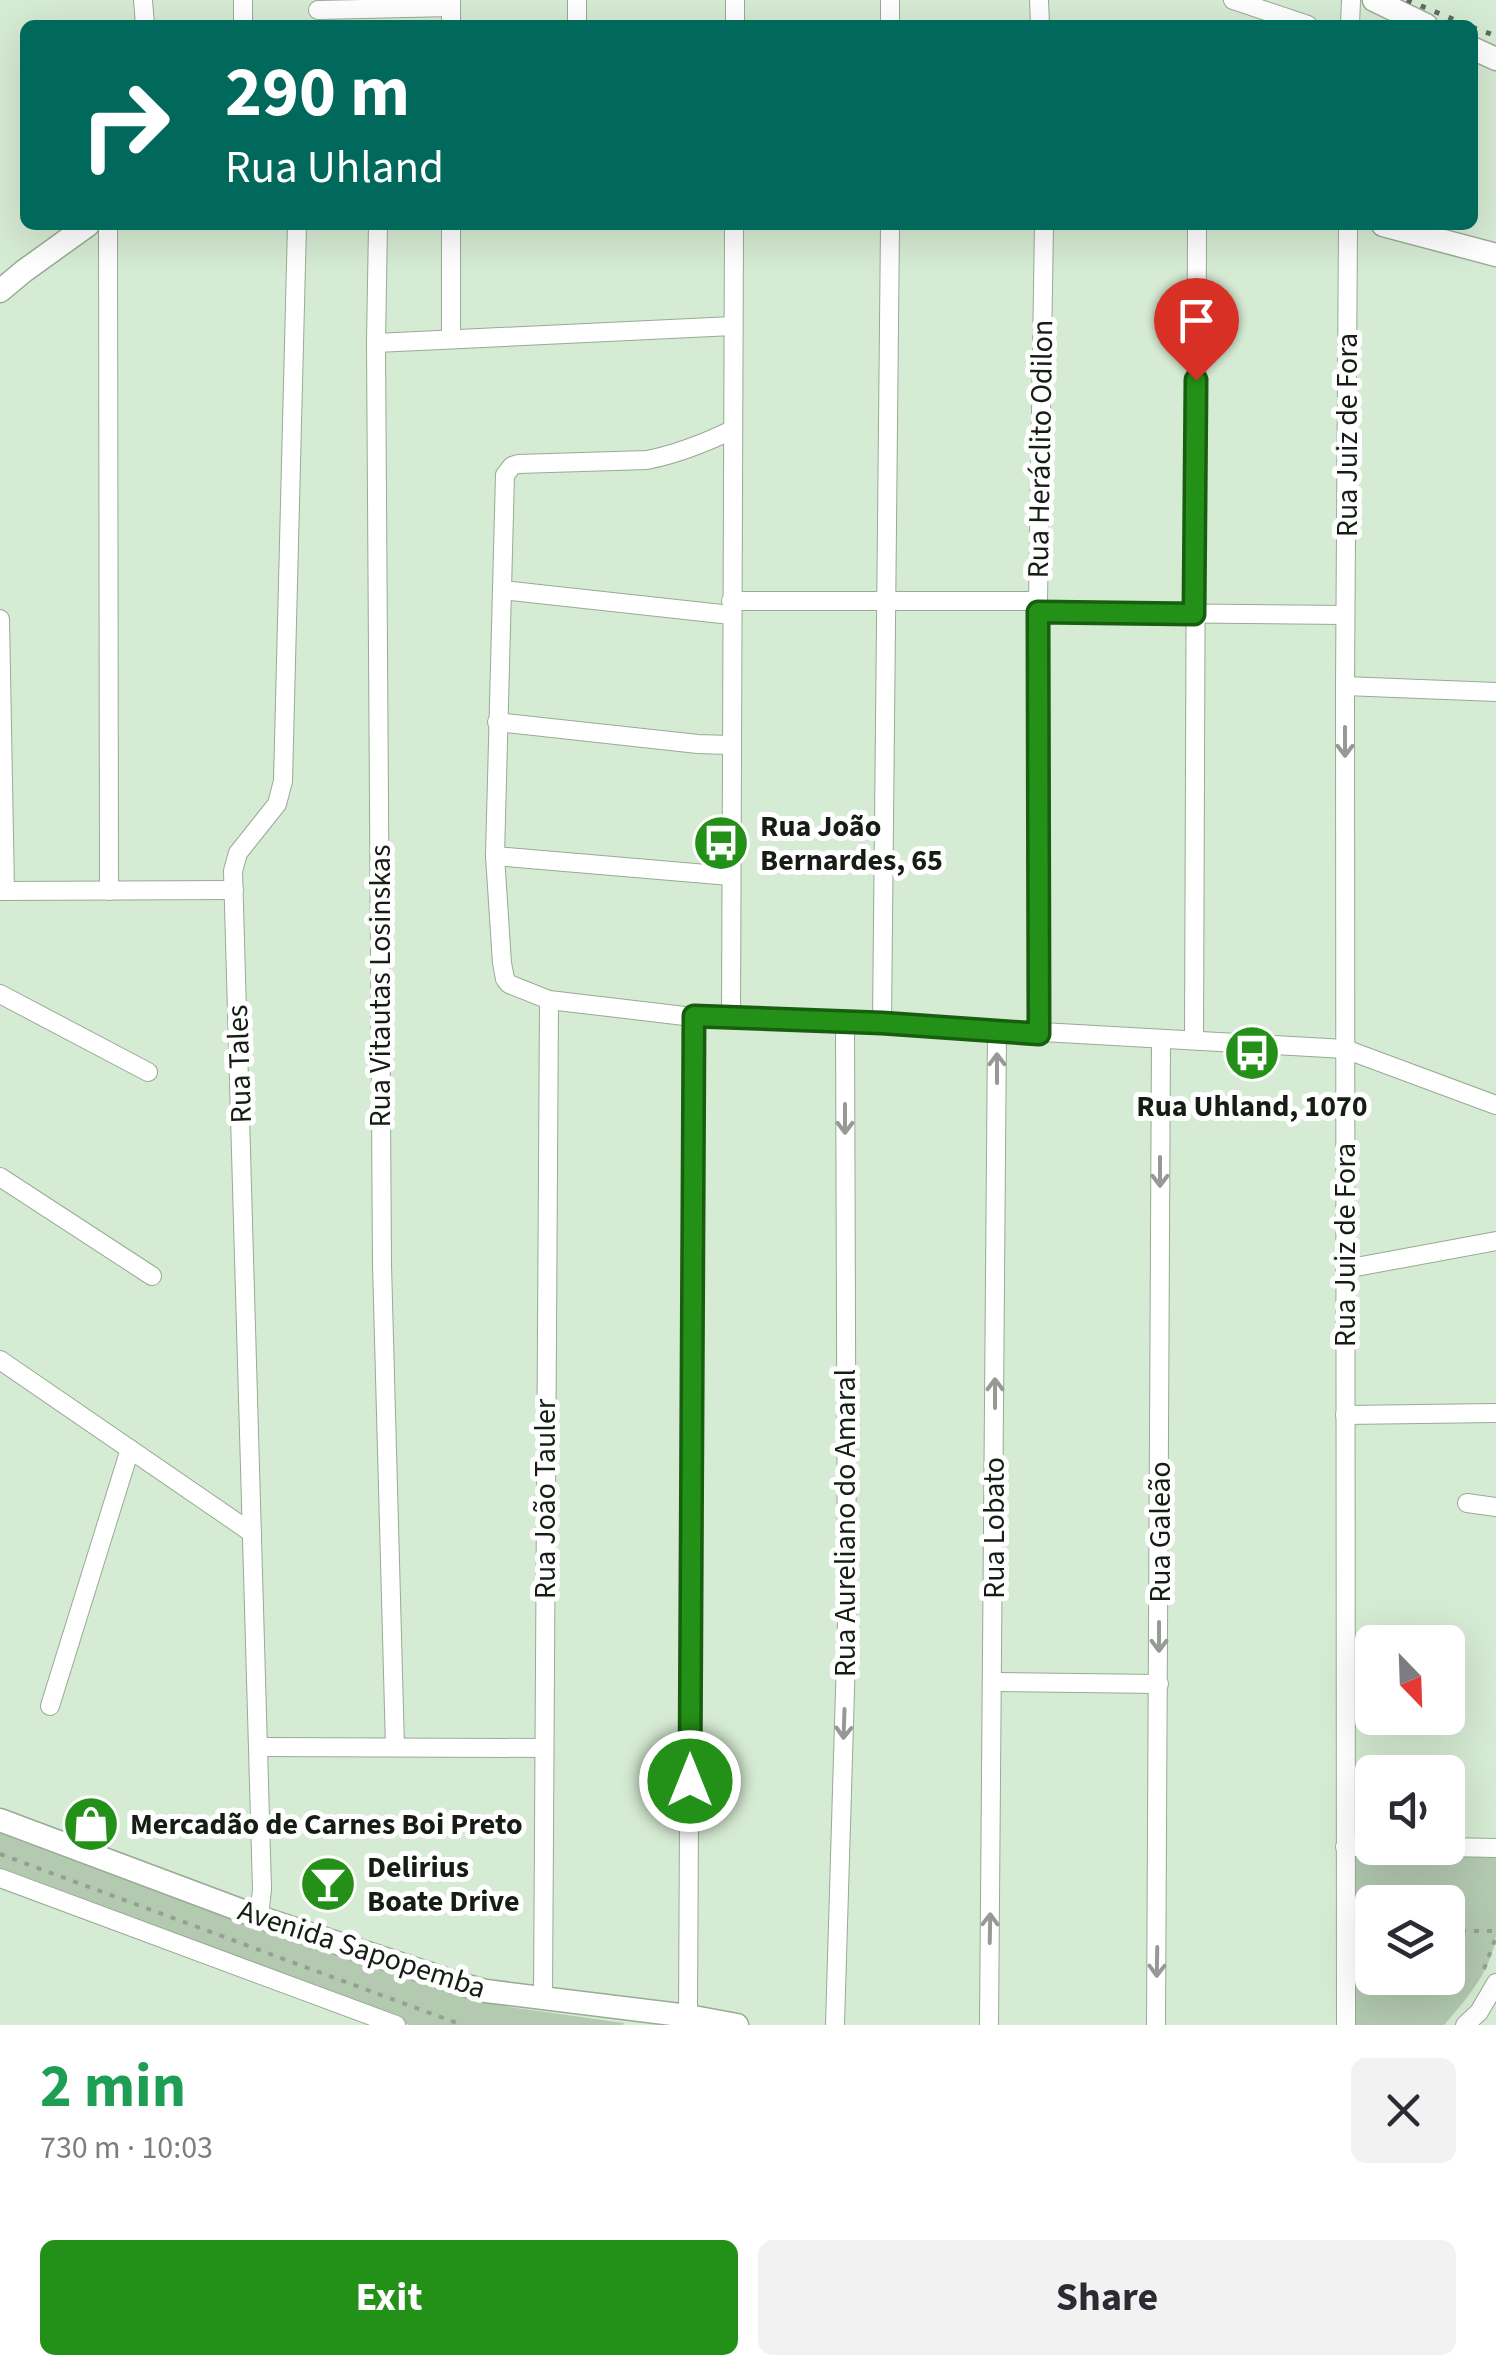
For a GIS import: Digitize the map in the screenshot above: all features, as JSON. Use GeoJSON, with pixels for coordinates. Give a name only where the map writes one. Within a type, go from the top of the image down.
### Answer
{"type":"FeatureCollection","features":[{"type":"Feature","properties":{"kind":"main road"},"geometry":{"type":"LineString","coordinates":[[1374,0],[1416,20]]}},
{"type":"Feature","properties":{"kind":"main road"},"geometry":{"type":"LineString","coordinates":[[0,291],[81,230]]}},
{"type":"Feature","properties":{"kind":"main road"},"geometry":{"type":"LineString","coordinates":[[1402,230],[1496,255]]}},
{"type":"Feature","properties":{"kind":"main road","name":"Avenida Sapopemba"},"geometry":{"type":"LineString","coordinates":[[0,1820],[259,1917],[464,1985],[737,2025]]}},
{"type":"Feature","properties":{"kind":"street"},"geometry":{"type":"LineString","coordinates":[[1234,0],[1293,20]]}},
{"type":"Feature","properties":{"kind":"street"},"geometry":{"type":"LineString","coordinates":[[318,10],[451,11]]}},
{"type":"Feature","properties":{"kind":"street"},"geometry":{"type":"LineString","coordinates":[[108,230],[109,891]]}},
{"type":"Feature","properties":{"kind":"street","name":"Rua Tales"},"geometry":{"type":"LineString","coordinates":[[259,1917],[262,1889],[233,871],[238,853],[277,804],[283,780],[296,230]]}},
{"type":"Feature","properties":{"kind":"street","name":"Rua Vitautas Losinskas"},"geometry":{"type":"LineString","coordinates":[[378,230],[382,1265],[396,1748]]}},
{"type":"Feature","properties":{"kind":"street"},"geometry":{"type":"LineString","coordinates":[[451,230],[451,339]]}},
{"type":"Feature","properties":{"kind":"street"},"geometry":{"type":"LineString","coordinates":[[731,1019],[734,230]]}},
{"type":"Feature","properties":{"kind":"street"},"geometry":{"type":"LineString","coordinates":[[882,1023],[890,230]]}},
{"type":"Feature","properties":{"kind":"street","name":"Rua Heráclito Odilon"},"geometry":{"type":"LineString","coordinates":[[1039,1034],[1038,607],[1044,230]]}},
{"type":"Feature","properties":{"kind":"street"},"geometry":{"type":"LineString","coordinates":[[1194,1040],[1197,230]]}},
{"type":"Feature","properties":{"kind":"street","name":"Rua Juiz de Fora"},"geometry":{"type":"LineString","coordinates":[[1346,2025],[1348,230]]}},
{"type":"Feature","properties":{"kind":"street"},"geometry":{"type":"LineString","coordinates":[[376,343],[733,326]]}},
{"type":"Feature","properties":{"kind":"street"},"geometry":{"type":"LineString","coordinates":[[732,430],[664,457],[529,463],[512,466],[505,475],[495,856],[505,979],[514,988],[549,1000],[731,1019],[882,1023],[1345,1049],[1496,1106]]}},
{"type":"Feature","properties":{"kind":"street"},"geometry":{"type":"LineString","coordinates":[[502,590],[731,608],[887,601],[1194,614],[1345,615]]}},
{"type":"Feature","properties":{"kind":"street"},"geometry":{"type":"LineString","coordinates":[[0,619],[2,890],[234,890]]}},
{"type":"Feature","properties":{"kind":"street"},"geometry":{"type":"LineString","coordinates":[[1345,686],[1496,692]]}},
{"type":"Feature","properties":{"kind":"street"},"geometry":{"type":"LineString","coordinates":[[497,722],[730,745]]}},
{"type":"Feature","properties":{"kind":"street"},"geometry":{"type":"LineString","coordinates":[[495,856],[730,876]]}},
{"type":"Feature","properties":{"kind":"street"},"geometry":{"type":"LineString","coordinates":[[0,994],[148,1072]]}},
{"type":"Feature","properties":{"kind":"street","name":"Rua João Tauler"},"geometry":{"type":"LineString","coordinates":[[543,1998],[549,1000]]}},
{"type":"Feature","properties":{"kind":"street"},"geometry":{"type":"LineString","coordinates":[[688,2016],[694,1016]]}},
{"type":"Feature","properties":{"kind":"street","name":"Rua Aureliano do Amaral"},"geometry":{"type":"LineString","coordinates":[[835,2025],[846,1623],[845,1022]]}},
{"type":"Feature","properties":{"kind":"street","name":"Rua Lobato"},"geometry":{"type":"LineString","coordinates":[[989,2025],[997,1031]]}},
{"type":"Feature","properties":{"kind":"street","name":"Rua Galeão"},"geometry":{"type":"LineString","coordinates":[[1156,2025],[1160,1039]]}},
{"type":"Feature","properties":{"kind":"street"},"geometry":{"type":"LineString","coordinates":[[0,1176],[152,1276]]}},
{"type":"Feature","properties":{"kind":"street"},"geometry":{"type":"LineString","coordinates":[[1344,1269],[1496,1241]]}},
{"type":"Feature","properties":{"kind":"street"},"geometry":{"type":"LineString","coordinates":[[0,1360],[252,1534]]}},
{"type":"Feature","properties":{"kind":"street"},"geometry":{"type":"LineString","coordinates":[[1345,1416],[1476,1413],[1496,1409]]}},
{"type":"Feature","properties":{"kind":"street"},"geometry":{"type":"LineString","coordinates":[[50,1706],[130,1449]]}},
{"type":"Feature","properties":{"kind":"street"},"geometry":{"type":"LineString","coordinates":[[1467,1503],[1496,1506]]}},
{"type":"Feature","properties":{"kind":"street"},"geometry":{"type":"LineString","coordinates":[[993,1682],[1159,1684]]}},
{"type":"Feature","properties":{"kind":"street"},"geometry":{"type":"LineString","coordinates":[[258,1747],[544,1748]]}},
{"type":"Feature","properties":{"kind":"street"},"geometry":{"type":"LineString","coordinates":[[1344,1847],[1355,1849]]}},
{"type":"Feature","properties":{"kind":"street"},"geometry":{"type":"LineString","coordinates":[[1465,1850],[1496,1848]]}},
{"type":"Feature","properties":{"kind":"street"},"geometry":{"type":"LineString","coordinates":[[0,1878],[396,2025]]}},
{"type":"Feature","properties":{"kind":"street"},"geometry":{"type":"LineString","coordinates":[[1464,2025],[1479,2012],[1496,1984]]}},
{"type":"Feature","properties":{"kind":"path"},"geometry":{"type":"LineString","coordinates":[[0,1854],[462,2025]]}},
{"type":"Feature","properties":{"kind":"path"},"geometry":{"type":"LineString","coordinates":[[1465,1931],[1496,1931]]}},
{"type":"Feature","properties":{"kind":"green space"},"geometry":{"type":"Polygon","coordinates":[[[0,1817],[509,2007],[624,2023],[409,2025],[0,1872],[0,1817]]]}},
{"type":"Feature","properties":{"kind":"green space"},"geometry":{"type":"Polygon","coordinates":[[[1349,1856],[1355,1856],[1355,1865],[1465,1865],[1465,1856],[1496,1856],[1493,1949],[1476,1984],[1444,2025],[1354,2025],[1349,1856]]]}},
{"type":"Feature","properties":{"kind":"railway"},"geometry":{"type":"LineString","coordinates":[[1407,0],[1455,20]]}},
{"type":"Feature","properties":{"kind":"railway"},"geometry":{"type":"LineString","coordinates":[[1478,29],[1496,36]]}},
{"type":"Feature","properties":{"kind":"place","name":"Rua João Bernardes, 65"},"geometry":{"type":"Point","coordinates":[721,843]}},
{"type":"Feature","properties":{"kind":"place","name":"Rua Uhland, 1070"},"geometry":{"type":"Point","coordinates":[1252,1053]}},
{"type":"Feature","properties":{"kind":"place","name":"Mercadão de Carnes Boi Preto"},"geometry":{"type":"Point","coordinates":[91,1824]}},
{"type":"Feature","properties":{"kind":"place","name":"Delirius Boate Drive"},"geometry":{"type":"Point","coordinates":[328,1884]}},
{"type":"Feature","properties":{"kind":"route"},"geometry":{"type":"LineString","coordinates":[[690,1781],[694,1016],[1039,1034],[1038,612],[1194,614],[1196,380]]}}]}
